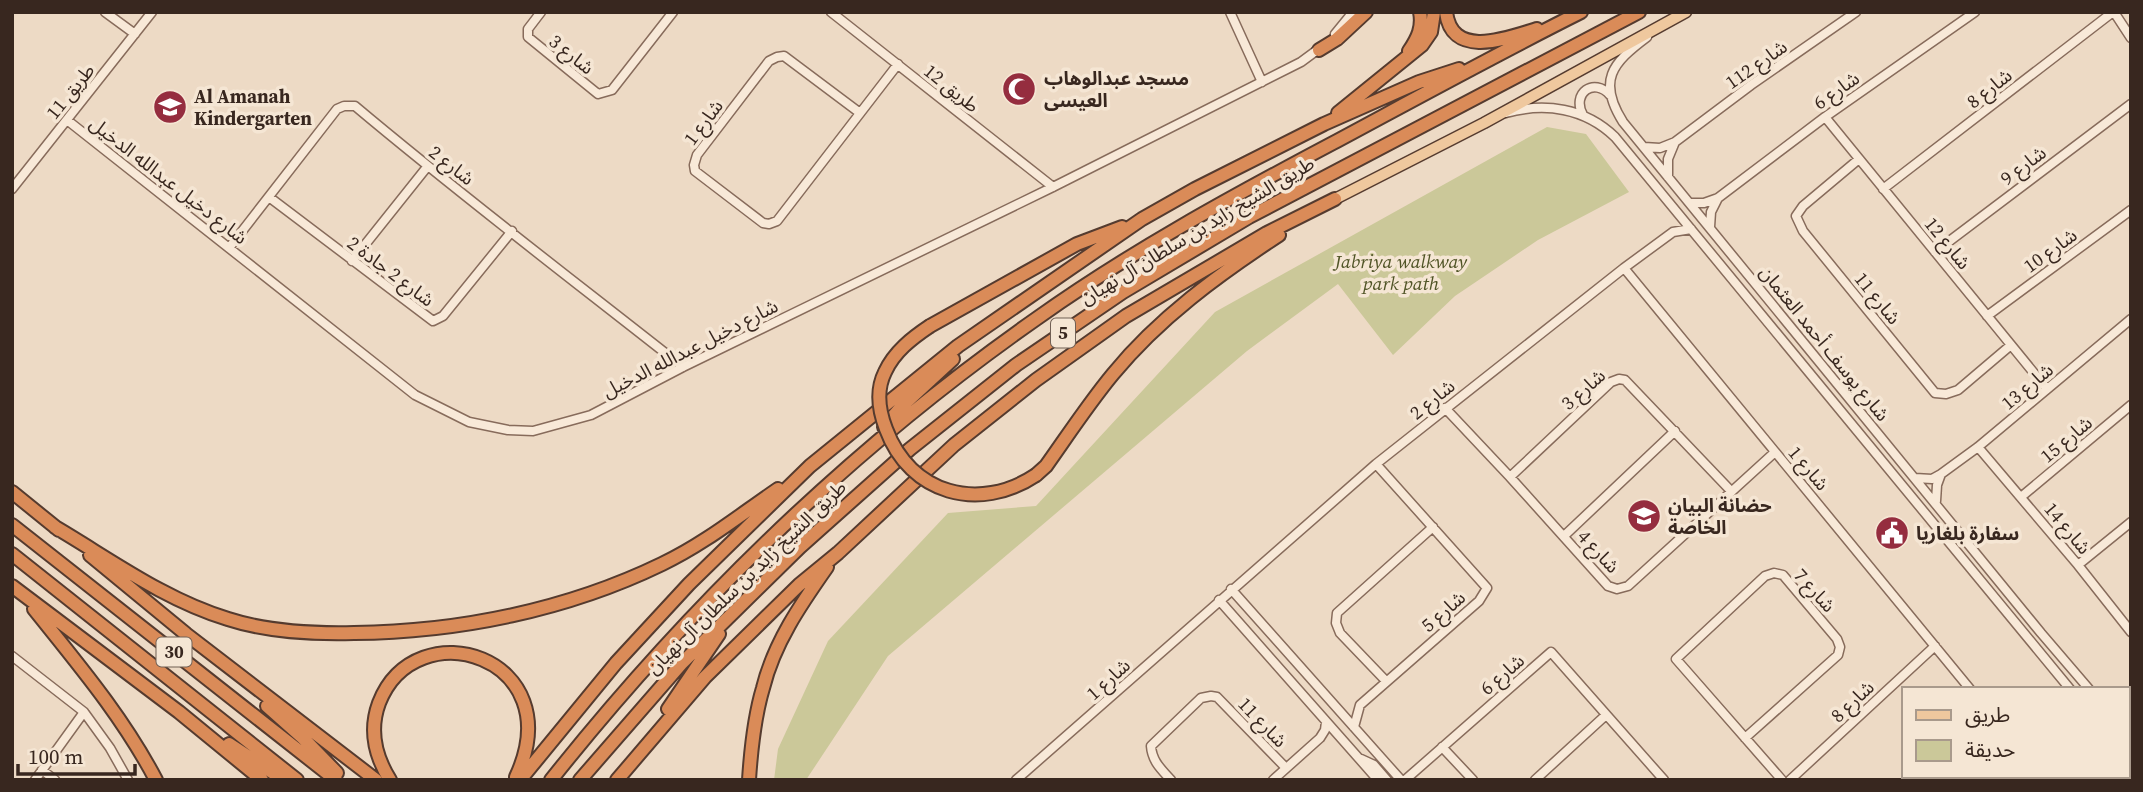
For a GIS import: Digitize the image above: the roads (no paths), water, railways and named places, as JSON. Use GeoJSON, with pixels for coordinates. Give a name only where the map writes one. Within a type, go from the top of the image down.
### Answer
{"type":"FeatureCollection","features":[{"type":"Feature","properties":{"kind":"highway"},"geometry":{"type":"LineString","coordinates":[[1319,50],[1337,39],[1366,12]]}},
{"type":"Feature","properties":{"kind":"highway"},"geometry":{"type":"LineString","coordinates":[[1402,62],[1419,34],[1422,23],[1420,12]]}},
{"type":"Feature","properties":{"kind":"highway"},"geometry":{"type":"LineString","coordinates":[[1324,124],[1402,62],[1429,36],[1434,12]]}},
{"type":"Feature","properties":{"kind":"highway"},"geometry":{"type":"LineString","coordinates":[[1446,12],[1456,34],[1473,42],[1517,35],[1577,14]]}},
{"type":"Feature","properties":{"kind":"highway","name":"طريق الشيخ زايد بن سلطان آل نهيان"},"geometry":{"type":"LineString","coordinates":[[580,780],[681,664],[839,511],[943,422],[1016,365],[1123,292],[1249,217],[1639,12]]}},
{"type":"Feature","properties":{"kind":"highway","name":"طريق الشيخ زايد بن سلطان آل نهيان"},"geometry":{"type":"LineString","coordinates":[[551,780],[669,643],[742,564],[856,459],[1016,333],[1128,257],[1245,190],[1577,14]]}},
{"type":"Feature","properties":{"kind":"highway"},"geometry":{"type":"LineString","coordinates":[[55,527],[165,593],[211,614],[249,625],[290,632],[377,633],[462,624],[542,607],[616,584],[664,563],[696,545],[810,466],[958,346],[1142,219],[1324,124],[1419,82],[1483,63]]}},
{"type":"Feature","properties":{"kind":"highway"},"geometry":{"type":"LineString","coordinates":[[634,758],[705,677],[799,585],[838,553],[954,444],[1126,316],[1175,285],[1335,199]]}},
{"type":"Feature","properties":{"kind":"highway"},"geometry":{"type":"LineString","coordinates":[[1142,219],[1077,244],[930,326],[893,357],[880,387],[883,421],[898,453],[923,479],[939,487],[974,496],[999,493],[1036,475],[1046,466],[1114,373],[1162,323],[1229,268],[1335,199]]}},
{"type":"Feature","properties":{"kind":"highway"},"geometry":{"type":"LineString","coordinates":[[856,459],[902,406],[992,324]]}},
{"type":"Feature","properties":{"kind":"highway"},"geometry":{"type":"LineString","coordinates":[[517,780],[615,663],[689,584],[810,466]]}},
{"type":"Feature","properties":{"kind":"highway"},"geometry":{"type":"LineString","coordinates":[[12,492],[186,634],[376,780]]}},
{"type":"Feature","properties":{"kind":"highway","name":"30"},"geometry":{"type":"LineString","coordinates":[[12,525],[336,780]]}},
{"type":"Feature","properties":{"kind":"highway"},"geometry":{"type":"LineString","coordinates":[[749,780],[756,719],[770,666],[801,605],[838,553]]}},
{"type":"Feature","properties":{"kind":"highway","name":"30"},"geometry":{"type":"LineString","coordinates":[[12,554],[297,780]]}},
{"type":"Feature","properties":{"kind":"highway"},"geometry":{"type":"LineString","coordinates":[[16,590],[179,712],[262,780]]}},
{"type":"Feature","properties":{"kind":"highway"},"geometry":{"type":"LineString","coordinates":[[16,590],[115,712],[139,747],[156,780]]}},
{"type":"Feature","properties":{"kind":"highway"},"geometry":{"type":"LineString","coordinates":[[617,780],[736,610]]}},
{"type":"Feature","properties":{"kind":"highway"},"geometry":{"type":"LineString","coordinates":[[186,634],[303,738],[343,780]]}},
{"type":"Feature","properties":{"kind":"highway"},"geometry":{"type":"LineString","coordinates":[[390,780],[379,759],[374,737],[375,717],[382,696],[405,668],[420,660],[445,653],[470,655],[490,663],[509,677],[518,689],[526,708],[530,730],[527,752],[517,780]]}},
{"type":"Feature","properties":{"kind":"highway"},"geometry":{"type":"LineString","coordinates":[[179,712],[284,780]]}},
{"type":"Feature","properties":{"kind":"main road"},"geometry":{"type":"LineString","coordinates":[[1335,199],[1484,123],[1686,12]]}},
{"type":"Feature","properties":{"kind":"street"},"geometry":{"type":"LineString","coordinates":[[105,12],[135,34]]}},
{"type":"Feature","properties":{"kind":"street","name":"طريق 11"},"geometry":{"type":"LineString","coordinates":[[12,189],[152,12]]}},
{"type":"Feature","properties":{"kind":"street","name":"شارع 3"},"geometry":{"type":"LineString","coordinates":[[541,12],[528,29],[528,37],[598,93],[612,90],[673,12]]}},
{"type":"Feature","properties":{"kind":"street","name":"طريق 12"},"geometry":{"type":"LineString","coordinates":[[831,12],[1053,187]]}},
{"type":"Feature","properties":{"kind":"street"},"geometry":{"type":"LineString","coordinates":[[1230,12],[1262,82]]}},
{"type":"Feature","properties":{"kind":"street","name":"شارع دخيل عبدالله الدخيل"},"geometry":{"type":"LineString","coordinates":[[67,120],[415,395],[469,422],[508,430],[533,431],[591,415],[1262,82],[1319,50],[1353,12]]}},
{"type":"Feature","properties":{"kind":"street","name":"شارع 112"},"geometry":{"type":"LineString","coordinates":[[1644,147],[1660,148],[1675,142],[1856,12]]}},
{"type":"Feature","properties":{"kind":"street","name":"شارع 6"},"geometry":{"type":"LineString","coordinates":[[1690,203],[1704,203],[1718,198],[1825,117],[1975,12]]}},
{"type":"Feature","properties":{"kind":"street"},"geometry":{"type":"LineString","coordinates":[[2113,12],[2131,38]]}},
{"type":"Feature","properties":{"kind":"street","name":"شارع 8"},"geometry":{"type":"LineString","coordinates":[[1884,189],[2113,12]]}},
{"type":"Feature","properties":{"kind":"street"},"geometry":{"type":"LineString","coordinates":[[1610,95],[1613,72],[1621,58],[1673,19]]}},
{"type":"Feature","properties":{"kind":"street","name":"شارع 1"},"geometry":{"type":"LineString","coordinates":[[860,113],[784,56],[777,57],[769,61],[697,155],[695,171],[763,223],[775,223],[898,64]]}},
{"type":"Feature","properties":{"kind":"street"},"geometry":{"type":"LineString","coordinates":[[1583,115],[1579,104],[1586,90],[1601,88],[1610,95]]}},
{"type":"Feature","properties":{"kind":"street","name":"شارع يوسف أحمد العثمان"},"geometry":{"type":"LineString","coordinates":[[1610,95],[1623,122],[2087,687]]}},
{"type":"Feature","properties":{"kind":"street","name":"شارع 9"},"geometry":{"type":"LineString","coordinates":[[1935,252],[2131,104]]}},
{"type":"Feature","properties":{"kind":"street","name":"شارع 2"},"geometry":{"type":"LineString","coordinates":[[229,248],[337,109],[355,106],[427,167],[512,231],[683,368]]}},
{"type":"Feature","properties":{"kind":"street","name":"شارع يوسف أحمد العثمان"},"geometry":{"type":"LineString","coordinates":[[1484,123],[1508,113],[1533,108],[1558,109],[1583,115],[1615,136],[2068,687]]}},
{"type":"Feature","properties":{"kind":"street","name":"شارع 12"},"geometry":{"type":"LineString","coordinates":[[1825,117],[2047,389]]}},
{"type":"Feature","properties":{"kind":"street"},"geometry":{"type":"LineString","coordinates":[[1668,177],[1668,159],[1675,142]]}},
{"type":"Feature","properties":{"kind":"street","name":"شارع 11"},"geometry":{"type":"LineString","coordinates":[[1859,159],[1803,206],[1796,216],[1803,231],[1926,382],[1935,393],[1946,394],[1958,390],[2011,345]]}},
{"type":"Feature","properties":{"kind":"street"},"geometry":{"type":"LineString","coordinates":[[352,261],[427,167]]}},
{"type":"Feature","properties":{"kind":"street","name":"شارع 2 جادة 2"},"geometry":{"type":"LineString","coordinates":[[269,197],[429,320],[435,321],[443,316],[512,231]]}},
{"type":"Feature","properties":{"kind":"street"},"geometry":{"type":"LineString","coordinates":[[1710,227],[1711,212],[1718,198]]}},
{"type":"Feature","properties":{"kind":"street","name":"شارع 10"},"geometry":{"type":"LineString","coordinates":[[1987,316],[2131,210]]}},
{"type":"Feature","properties":{"kind":"street"},"geometry":{"type":"LineString","coordinates":[[1674,232],[1679,215]]}},
{"type":"Feature","properties":{"kind":"street","name":"شارع 2"},"geometry":{"type":"LineString","coordinates":[[1219,600],[1376,464],[1623,268],[1674,232],[1691,229]]}},
{"type":"Feature","properties":{"kind":"street","name":"شارع 1"},"geometry":{"type":"LineString","coordinates":[[1623,268],[1968,687]]}},
{"type":"Feature","properties":{"kind":"street","name":"شارع 13"},"geometry":{"type":"LineString","coordinates":[[1916,478],[1931,479],[1978,447],[2131,319]]}},
{"type":"Feature","properties":{"kind":"street","name":"شارع 3"},"geometry":{"type":"LineString","coordinates":[[1510,477],[1611,382],[1619,379],[1625,380],[1731,491]]}},
{"type":"Feature","properties":{"kind":"street","name":"شارع 15"},"geometry":{"type":"LineString","coordinates":[[2021,496],[2131,405]]}},
{"type":"Feature","properties":{"kind":"street","name":"شارع 4"},"geometry":{"type":"LineString","coordinates":[[1445,408],[1608,586],[1617,589],[1628,586],[1775,452]]}},
{"type":"Feature","properties":{"kind":"street"},"geometry":{"type":"LineString","coordinates":[[1564,536],[1675,431]]}},
{"type":"Feature","properties":{"kind":"street","name":"شارع 14"},"geometry":{"type":"LineString","coordinates":[[1978,447],[2131,632]]}},
{"type":"Feature","properties":{"kind":"street","name":"شارع 5"},"geometry":{"type":"LineString","coordinates":[[1360,705],[1479,601],[1487,588],[1376,464]]}},
{"type":"Feature","properties":{"kind":"street"},"geometry":{"type":"LineString","coordinates":[[1936,503],[1941,474]]}},
{"type":"Feature","properties":{"kind":"street"},"geometry":{"type":"LineString","coordinates":[[2078,565],[2131,522]]}},
{"type":"Feature","properties":{"kind":"street"},"geometry":{"type":"LineString","coordinates":[[1386,681],[1340,633],[1336,622],[1337,614],[1433,527]]}},
{"type":"Feature","properties":{"kind":"street"},"geometry":{"type":"LineString","coordinates":[[1974,571],[1987,578],[2037,641],[2041,633]]}},
{"type":"Feature","properties":{"kind":"street","name":"شارع 7"},"geometry":{"type":"LineString","coordinates":[[1745,738],[1838,655],[1840,647],[1837,639],[1783,575],[1774,573],[1765,576],[1676,659],[1745,738],[1782,780]]}},
{"type":"Feature","properties":{"kind":"street"},"geometry":{"type":"LineString","coordinates":[[1231,589],[1403,780]]}},
{"type":"Feature","properties":{"kind":"street"},"geometry":{"type":"LineString","coordinates":[[1219,600],[1378,780]]}},
{"type":"Feature","properties":{"kind":"street","name":"شارع 1"},"geometry":{"type":"LineString","coordinates":[[1016,780],[1219,600]]}},
{"type":"Feature","properties":{"kind":"street","name":"شارع 8"},"geometry":{"type":"LineString","coordinates":[[1790,780],[1936,646]]}},
{"type":"Feature","properties":{"kind":"street","name":"شارع 6"},"geometry":{"type":"LineString","coordinates":[[1403,780],[1552,652],[1664,780]]}},
{"type":"Feature","properties":{"kind":"street"},"geometry":{"type":"LineString","coordinates":[[2045,658],[2048,654],[2054,655],[2080,687]]}},
{"type":"Feature","properties":{"kind":"street"},"geometry":{"type":"LineString","coordinates":[[12,656],[84,712],[110,748],[128,780]]}},
{"type":"Feature","properties":{"kind":"street","name":"شارع 11"},"geometry":{"type":"LineString","coordinates":[[1171,780],[1157,765],[1151,746],[1201,698],[1211,696],[1217,697],[1286,768]]}},
{"type":"Feature","properties":{"kind":"street"},"geometry":{"type":"LineString","coordinates":[[1338,708],[1360,705],[1354,727]]}},
{"type":"Feature","properties":{"kind":"street"},"geometry":{"type":"LineString","coordinates":[[34,780],[84,712]]}},
{"type":"Feature","properties":{"kind":"street"},"geometry":{"type":"LineString","coordinates":[[1535,780],[1606,715]]}},
{"type":"Feature","properties":{"kind":"street","name":"شارع 11"},"geometry":{"type":"LineString","coordinates":[[1273,780],[1320,738],[1326,722]]}},
{"type":"Feature","properties":{"kind":"street","name":"شارع 11"},"geometry":{"type":"LineString","coordinates":[[1320,738],[1338,735]]}},
{"type":"Feature","properties":{"kind":"street"},"geometry":{"type":"LineString","coordinates":[[1442,747],[1473,780]]}},
{"type":"Feature","properties":{"kind":"street"},"geometry":{"type":"LineString","coordinates":[[1358,758],[1374,765],[1387,780]]}},
{"type":"Feature","properties":{"kind":"street"},"geometry":{"type":"LineString","coordinates":[[42,770],[55,780]]}},
{"type":"Feature","properties":{"kind":"place","name":"مسجد عبدالوهاب العيسى"},"geometry":{"type":"Point","coordinates":[1019,89]}},
{"type":"Feature","properties":{"kind":"place","name":"Al Amanah Kindergarten"},"geometry":{"type":"Point","coordinates":[170,107]}},
{"type":"Feature","properties":{"kind":"place","name":"حضانة البيان الخاصة"},"geometry":{"type":"Point","coordinates":[1644,516]}},
{"type":"Feature","properties":{"kind":"place","name":"سفارة بلغاريا"},"geometry":{"type":"Point","coordinates":[1892,533]}},
{"type":"Feature","properties":{"kind":"park label","name":"Jabriya walkway park path"},"geometry":{"type":"Point","coordinates":[1401,272]}}]}
